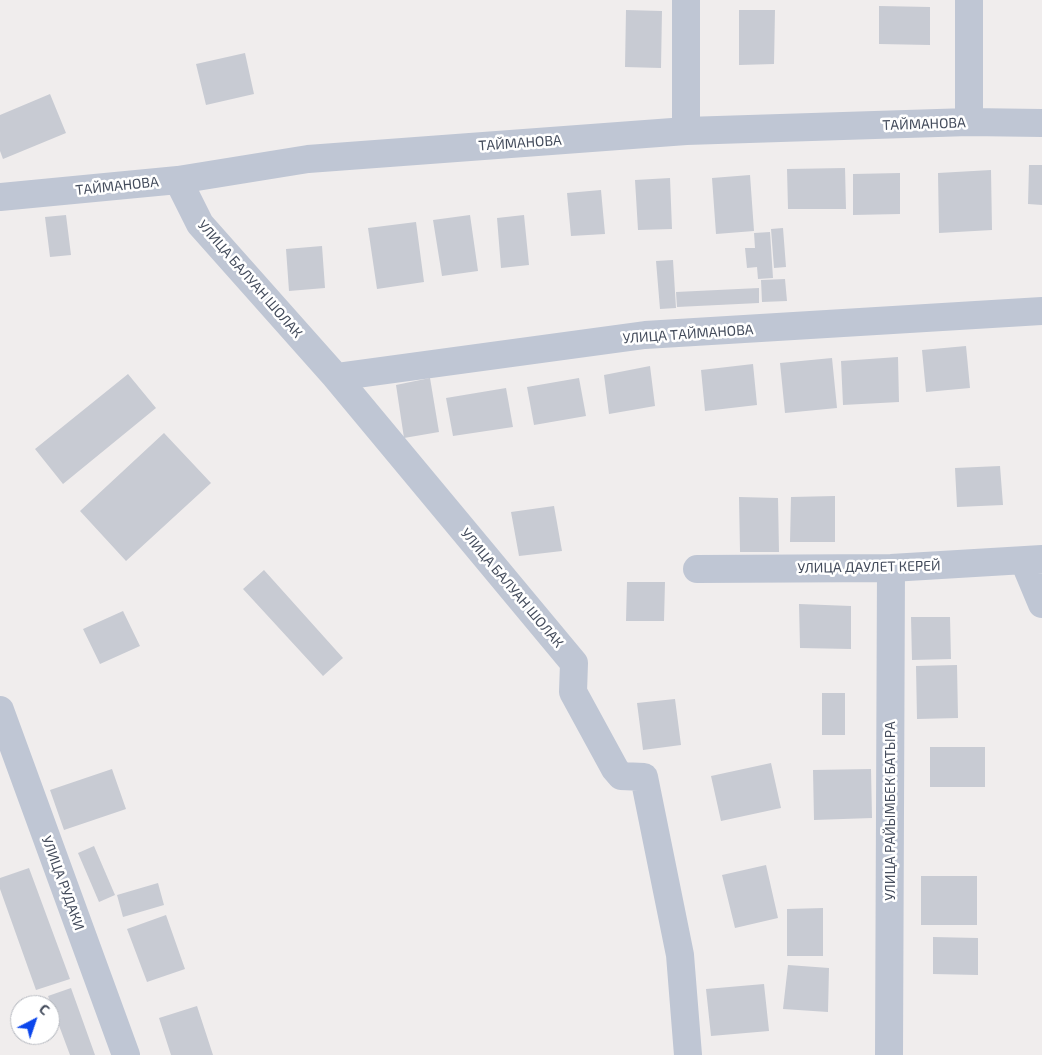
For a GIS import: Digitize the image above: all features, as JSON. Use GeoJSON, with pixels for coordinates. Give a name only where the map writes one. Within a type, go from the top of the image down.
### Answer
{"type":"FeatureCollection","features":[{"type":"Feature","properties":{"kind":"street"},"geometry":{"type":"LineString","coordinates":[[686,0],[686,131]]}},
{"type":"Feature","properties":{"kind":"street"},"geometry":{"type":"LineString","coordinates":[[969,0],[969,122]]}},
{"type":"Feature","properties":{"kind":"street","name":"ТАЙМАНОВА"},"geometry":{"type":"LineString","coordinates":[[0,197],[178,180],[308,159],[686,131],[969,122],[1042,123]]}},
{"type":"Feature","properties":{"kind":"street","name":"УЛИЦА БАЛУАН ШОЛАК"},"geometry":{"type":"LineString","coordinates":[[178,180],[200,224],[336,377],[574,663],[574,692],[615,769],[621,776],[644,776],[680,955],[688,1055]]}},
{"type":"Feature","properties":{"kind":"street","name":"УЛИЦА ТАЙМАНОВА"},"geometry":{"type":"LineString","coordinates":[[336,377],[646,335],[1042,311]]}},
{"type":"Feature","properties":{"kind":"street"},"geometry":{"type":"LineString","coordinates":[[1033,560],[1042,604]]}},
{"type":"Feature","properties":{"kind":"street","name":"УЛИЦА ДАУЛЕТ КЕРЕЙ"},"geometry":{"type":"LineString","coordinates":[[697,570],[891,568],[1033,560]]}},
{"type":"Feature","properties":{"kind":"street","name":"УЛИЦА РАЙЫМБЕК БАТЫРА"},"geometry":{"type":"LineString","coordinates":[[889,1055],[891,568]]}},
{"type":"Feature","properties":{"kind":"street","name":"УЛИЦА РУДАКИ"},"geometry":{"type":"LineString","coordinates":[[0,710],[126,1055]]}},
{"type":"Feature","properties":{"kind":"building"},"geometry":{"type":"Polygon","coordinates":[[[879,6],[930,7],[930,45],[879,44],[879,6]]]}},
{"type":"Feature","properties":{"kind":"building"},"geometry":{"type":"Polygon","coordinates":[[[626,10],[662,11],[661,68],[625,67],[626,10]]]}},
{"type":"Feature","properties":{"kind":"building"},"geometry":{"type":"Polygon","coordinates":[[[739,10],[775,10],[774,64],[739,65],[739,10]]]}},
{"type":"Feature","properties":{"kind":"building"},"geometry":{"type":"Polygon","coordinates":[[[245,53],[254,94],[206,105],[196,64],[245,53]]]}},
{"type":"Feature","properties":{"kind":"building"},"geometry":{"type":"Polygon","coordinates":[[[50,94],[66,133],[3,159],[0,151],[0,115],[50,94]]]}},
{"type":"Feature","properties":{"kind":"building"},"geometry":{"type":"Polygon","coordinates":[[[1029,165],[1042,165],[1042,205],[1028,204],[1029,165]]]}},
{"type":"Feature","properties":{"kind":"building"},"geometry":{"type":"Polygon","coordinates":[[[845,168],[846,209],[788,209],[787,169],[845,168]]]}},
{"type":"Feature","properties":{"kind":"building"},"geometry":{"type":"Polygon","coordinates":[[[991,170],[992,230],[939,233],[938,173],[991,170]]]}},
{"type":"Feature","properties":{"kind":"building"},"geometry":{"type":"Polygon","coordinates":[[[900,173],[900,214],[853,215],[853,174],[900,173]]]}},
{"type":"Feature","properties":{"kind":"building"},"geometry":{"type":"Polygon","coordinates":[[[750,175],[754,231],[716,234],[712,178],[750,175]]]}},
{"type":"Feature","properties":{"kind":"building"},"geometry":{"type":"Polygon","coordinates":[[[670,178],[672,229],[638,230],[635,180],[670,178]]]}},
{"type":"Feature","properties":{"kind":"building"},"geometry":{"type":"Polygon","coordinates":[[[601,190],[605,234],[571,236],[567,193],[601,190]]]}},
{"type":"Feature","properties":{"kind":"building"},"geometry":{"type":"Polygon","coordinates":[[[66,215],[71,255],[50,257],[45,217],[66,215]]]}},
{"type":"Feature","properties":{"kind":"building"},"geometry":{"type":"Polygon","coordinates":[[[470,215],[478,271],[442,276],[433,220],[470,215]]]}},
{"type":"Feature","properties":{"kind":"building"},"geometry":{"type":"Polygon","coordinates":[[[524,215],[529,265],[501,268],[497,218],[524,215]]]}},
{"type":"Feature","properties":{"kind":"building"},"geometry":{"type":"Polygon","coordinates":[[[416,222],[424,282],[377,289],[368,228],[416,222]]]}},
{"type":"Feature","properties":{"kind":"building"},"geometry":{"type":"Polygon","coordinates":[[[783,228],[786,267],[774,268],[771,229],[783,228]]]}},
{"type":"Feature","properties":{"kind":"building"},"geometry":{"type":"Polygon","coordinates":[[[770,232],[773,278],[758,279],[757,267],[747,268],[745,248],[755,248],[754,233],[770,232]]]}},
{"type":"Feature","properties":{"kind":"building"},"geometry":{"type":"Polygon","coordinates":[[[322,246],[325,288],[289,291],[286,249],[322,246]]]}},
{"type":"Feature","properties":{"kind":"building"},"geometry":{"type":"Polygon","coordinates":[[[673,260],[676,308],[660,309],[656,261],[673,260]]]}},
{"type":"Feature","properties":{"kind":"building"},"geometry":{"type":"Polygon","coordinates":[[[785,279],[787,301],[762,302],[761,280],[785,279]]]}},
{"type":"Feature","properties":{"kind":"building"},"geometry":{"type":"Polygon","coordinates":[[[759,288],[759,303],[677,307],[676,292],[759,288]]]}},
{"type":"Feature","properties":{"kind":"building"},"geometry":{"type":"Polygon","coordinates":[[[966,346],[970,388],[926,392],[922,350],[966,346]]]}},
{"type":"Feature","properties":{"kind":"building"},"geometry":{"type":"Polygon","coordinates":[[[898,357],[899,402],[843,405],[841,361],[898,357]]]}},
{"type":"Feature","properties":{"kind":"building"},"geometry":{"type":"Polygon","coordinates":[[[832,358],[837,408],[785,413],[780,363],[832,358]]]}},
{"type":"Feature","properties":{"kind":"building"},"geometry":{"type":"Polygon","coordinates":[[[753,364],[757,405],[705,411],[701,370],[753,364]]]}},
{"type":"Feature","properties":{"kind":"building"},"geometry":{"type":"Polygon","coordinates":[[[650,366],[655,406],[609,414],[604,375],[650,366]]]}},
{"type":"Feature","properties":{"kind":"building"},"geometry":{"type":"Polygon","coordinates":[[[128,374],[156,408],[63,484],[35,449],[128,374]]]}},
{"type":"Feature","properties":{"kind":"building"},"geometry":{"type":"Polygon","coordinates":[[[430,378],[439,432],[404,438],[396,385],[430,378]]]}},
{"type":"Feature","properties":{"kind":"building"},"geometry":{"type":"Polygon","coordinates":[[[579,378],[586,416],[534,425],[527,387],[579,378]]]}},
{"type":"Feature","properties":{"kind":"building"},"geometry":{"type":"Polygon","coordinates":[[[506,388],[513,427],[453,436],[446,398],[506,388]]]}},
{"type":"Feature","properties":{"kind":"building"},"geometry":{"type":"Polygon","coordinates":[[[164,433],[211,483],[126,561],[80,511],[164,433]]]}},
{"type":"Feature","properties":{"kind":"building"},"geometry":{"type":"Polygon","coordinates":[[[1000,466],[1003,505],[957,507],[955,468],[1000,466]]]}},
{"type":"Feature","properties":{"kind":"building"},"geometry":{"type":"Polygon","coordinates":[[[835,496],[835,542],[790,542],[791,497],[835,496]]]}},
{"type":"Feature","properties":{"kind":"building"},"geometry":{"type":"Polygon","coordinates":[[[739,497],[778,498],[779,552],[740,552],[739,497]]]}},
{"type":"Feature","properties":{"kind":"building"},"geometry":{"type":"Polygon","coordinates":[[[554,506],[562,551],[519,556],[511,512],[554,506]]]}},
{"type":"Feature","properties":{"kind":"building"},"geometry":{"type":"Polygon","coordinates":[[[264,570],[343,658],[323,676],[243,589],[264,570]]]}},
{"type":"Feature","properties":{"kind":"building"},"geometry":{"type":"Polygon","coordinates":[[[627,582],[665,582],[664,621],[626,621],[627,582]]]}},
{"type":"Feature","properties":{"kind":"building"},"geometry":{"type":"Polygon","coordinates":[[[799,604],[851,606],[851,649],[800,648],[799,604]]]}},
{"type":"Feature","properties":{"kind":"building"},"geometry":{"type":"Polygon","coordinates":[[[123,611],[140,646],[100,664],[83,629],[123,611]]]}},
{"type":"Feature","properties":{"kind":"building"},"geometry":{"type":"Polygon","coordinates":[[[911,617],[950,617],[951,659],[912,660],[911,617]]]}},
{"type":"Feature","properties":{"kind":"building"},"geometry":{"type":"Polygon","coordinates":[[[957,665],[958,718],[917,719],[916,666],[957,665]]]}},
{"type":"Feature","properties":{"kind":"building"},"geometry":{"type":"Polygon","coordinates":[[[822,693],[845,693],[845,735],[822,735],[822,693]]]}},
{"type":"Feature","properties":{"kind":"building"},"geometry":{"type":"Polygon","coordinates":[[[675,699],[681,745],[643,750],[637,703],[675,699]]]}},
{"type":"Feature","properties":{"kind":"building"},"geometry":{"type":"Polygon","coordinates":[[[930,747],[985,747],[985,787],[930,787],[930,747]]]}},
{"type":"Feature","properties":{"kind":"building"},"geometry":{"type":"Polygon","coordinates":[[[771,763],[781,808],[721,821],[711,776],[771,763]]]}},
{"type":"Feature","properties":{"kind":"building"},"geometry":{"type":"Polygon","coordinates":[[[112,769],[126,809],[64,830],[50,790],[112,769]]]}},
{"type":"Feature","properties":{"kind":"building"},"geometry":{"type":"Polygon","coordinates":[[[871,769],[872,818],[814,820],[813,770],[871,769]]]}},
{"type":"Feature","properties":{"kind":"building"},"geometry":{"type":"Polygon","coordinates":[[[94,846],[115,895],[99,902],[78,853],[94,846]]]}},
{"type":"Feature","properties":{"kind":"building"},"geometry":{"type":"Polygon","coordinates":[[[766,865],[778,918],[735,928],[722,875],[766,865]]]}},
{"type":"Feature","properties":{"kind":"building"},"geometry":{"type":"Polygon","coordinates":[[[29,868],[70,979],[36,990],[0,889],[0,878],[29,868]]]}},
{"type":"Feature","properties":{"kind":"building"},"geometry":{"type":"Polygon","coordinates":[[[921,876],[977,876],[977,925],[921,925],[921,876]]]}},
{"type":"Feature","properties":{"kind":"building"},"geometry":{"type":"Polygon","coordinates":[[[158,883],[164,905],[123,917],[117,895],[158,883]]]}},
{"type":"Feature","properties":{"kind":"building"},"geometry":{"type":"Polygon","coordinates":[[[823,908],[823,956],[787,956],[787,909],[823,908]]]}},
{"type":"Feature","properties":{"kind":"building"},"geometry":{"type":"Polygon","coordinates":[[[166,915],[185,969],[147,982],[127,929],[166,915]]]}},
{"type":"Feature","properties":{"kind":"building"},"geometry":{"type":"Polygon","coordinates":[[[933,937],[978,938],[978,975],[933,974],[933,937]]]}},
{"type":"Feature","properties":{"kind":"building"},"geometry":{"type":"Polygon","coordinates":[[[788,965],[829,968],[828,1012],[783,1009],[788,965]]]}},
{"type":"Feature","properties":{"kind":"building"},"geometry":{"type":"Polygon","coordinates":[[[764,984],[769,1031],[711,1036],[706,989],[764,984]]]}},
{"type":"Feature","properties":{"kind":"building"},"geometry":{"type":"Polygon","coordinates":[[[71,988],[95,1055],[70,1055],[60,1028],[60,995],[51,995],[71,988]]]}},
{"type":"Feature","properties":{"kind":"building"},"geometry":{"type":"Polygon","coordinates":[[[197,1006],[213,1055],[171,1055],[159,1018],[197,1006]]]}}]}
